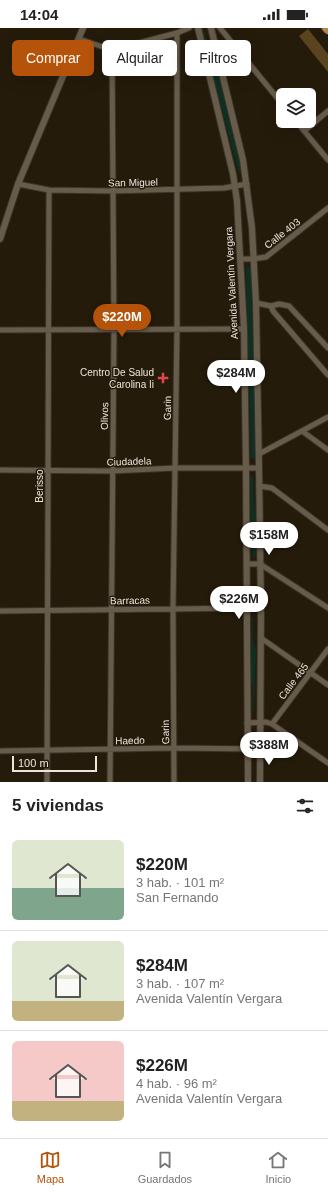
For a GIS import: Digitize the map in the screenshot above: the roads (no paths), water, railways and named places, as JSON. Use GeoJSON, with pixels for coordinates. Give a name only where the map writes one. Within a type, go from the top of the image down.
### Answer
{"type":"FeatureCollection","features":[{"type":"Feature","properties":{"kind":"street"},"geometry":{"type":"LineString","coordinates":[[0,239],[18,184],[83,28]]}},
{"type":"Feature","properties":{"kind":"street"},"geometry":{"type":"LineString","coordinates":[[150,40],[177,33],[189,28]]}},
{"type":"Feature","properties":{"kind":"street","name":"Avenida Valentín Vergara"},"geometry":{"type":"LineString","coordinates":[[198,28],[236,187],[241,259],[244,330],[248,608],[248,782]]}},
{"type":"Feature","properties":{"kind":"street"},"geometry":{"type":"LineString","coordinates":[[211,28],[243,160],[252,228],[256,303],[259,454],[261,608],[260,782]]}},
{"type":"Feature","properties":{"kind":"street"},"geometry":{"type":"LineString","coordinates":[[220,28],[276,97]]}},
{"type":"Feature","properties":{"kind":"street","name":"Garin"},"geometry":{"type":"LineString","coordinates":[[174,782],[173,608],[177,330],[177,33]]}},
{"type":"Feature","properties":{"kind":"street"},"geometry":{"type":"LineString","coordinates":[[79,39],[102,47]]}},
{"type":"Feature","properties":{"kind":"street","name":"Olivos"},"geometry":{"type":"LineString","coordinates":[[110,782],[114,330],[112,76]]}},
{"type":"Feature","properties":{"kind":"street"},"geometry":{"type":"LineString","coordinates":[[328,111],[304,130],[328,160]]}},
{"type":"Feature","properties":{"kind":"street","name":"San Miguel"},"geometry":{"type":"LineString","coordinates":[[18,184],[49,190],[112,191],[236,187],[247,184]]}},
{"type":"Feature","properties":{"kind":"street","name":"Berisso"},"geometry":{"type":"LineString","coordinates":[[48,782],[49,190]]}},
{"type":"Feature","properties":{"kind":"street","name":"Calle 403"},"geometry":{"type":"LineString","coordinates":[[241,259],[253,259],[268,256],[328,208]]}},
{"type":"Feature","properties":{"kind":"street"},"geometry":{"type":"LineString","coordinates":[[256,303],[271,306],[279,304],[288,306],[328,348]]}},
{"type":"Feature","properties":{"kind":"street"},"geometry":{"type":"LineString","coordinates":[[271,306],[273,311],[328,375]]}},
{"type":"Feature","properties":{"kind":"street"},"geometry":{"type":"LineString","coordinates":[[0,330],[244,330]]}},
{"type":"Feature","properties":{"kind":"street"},"geometry":{"type":"LineString","coordinates":[[259,454],[328,417]]}},
{"type":"Feature","properties":{"kind":"street"},"geometry":{"type":"LineString","coordinates":[[302,431],[328,450]]}},
{"type":"Feature","properties":{"kind":"street","name":"Ciudadela"},"geometry":{"type":"LineString","coordinates":[[0,470],[112,471],[175,468],[259,468]]}},
{"type":"Feature","properties":{"kind":"street"},"geometry":{"type":"LineString","coordinates":[[259,486],[272,488],[328,530]]}},
{"type":"Feature","properties":{"kind":"street"},"geometry":{"type":"LineString","coordinates":[[247,564],[260,564],[328,608]]}},
{"type":"Feature","properties":{"kind":"street","name":"Barracas"},"geometry":{"type":"LineString","coordinates":[[0,611],[261,608]]}},
{"type":"Feature","properties":{"kind":"street"},"geometry":{"type":"LineString","coordinates":[[261,638],[328,685]]}},
{"type":"Feature","properties":{"kind":"street","name":"Calle 465"},"geometry":{"type":"LineString","coordinates":[[272,724],[328,648]]}},
{"type":"Feature","properties":{"kind":"street"},"geometry":{"type":"LineString","coordinates":[[247,723],[266,722],[272,724],[328,763]]}},
{"type":"Feature","properties":{"kind":"street","name":"Haedo"},"geometry":{"type":"LineString","coordinates":[[0,751],[174,748],[260,749]]}},
{"type":"Feature","properties":{"kind":"place","name":"Centro De Salud Carolina Ii"},"geometry":{"type":"Point","coordinates":[163,378]}}]}
